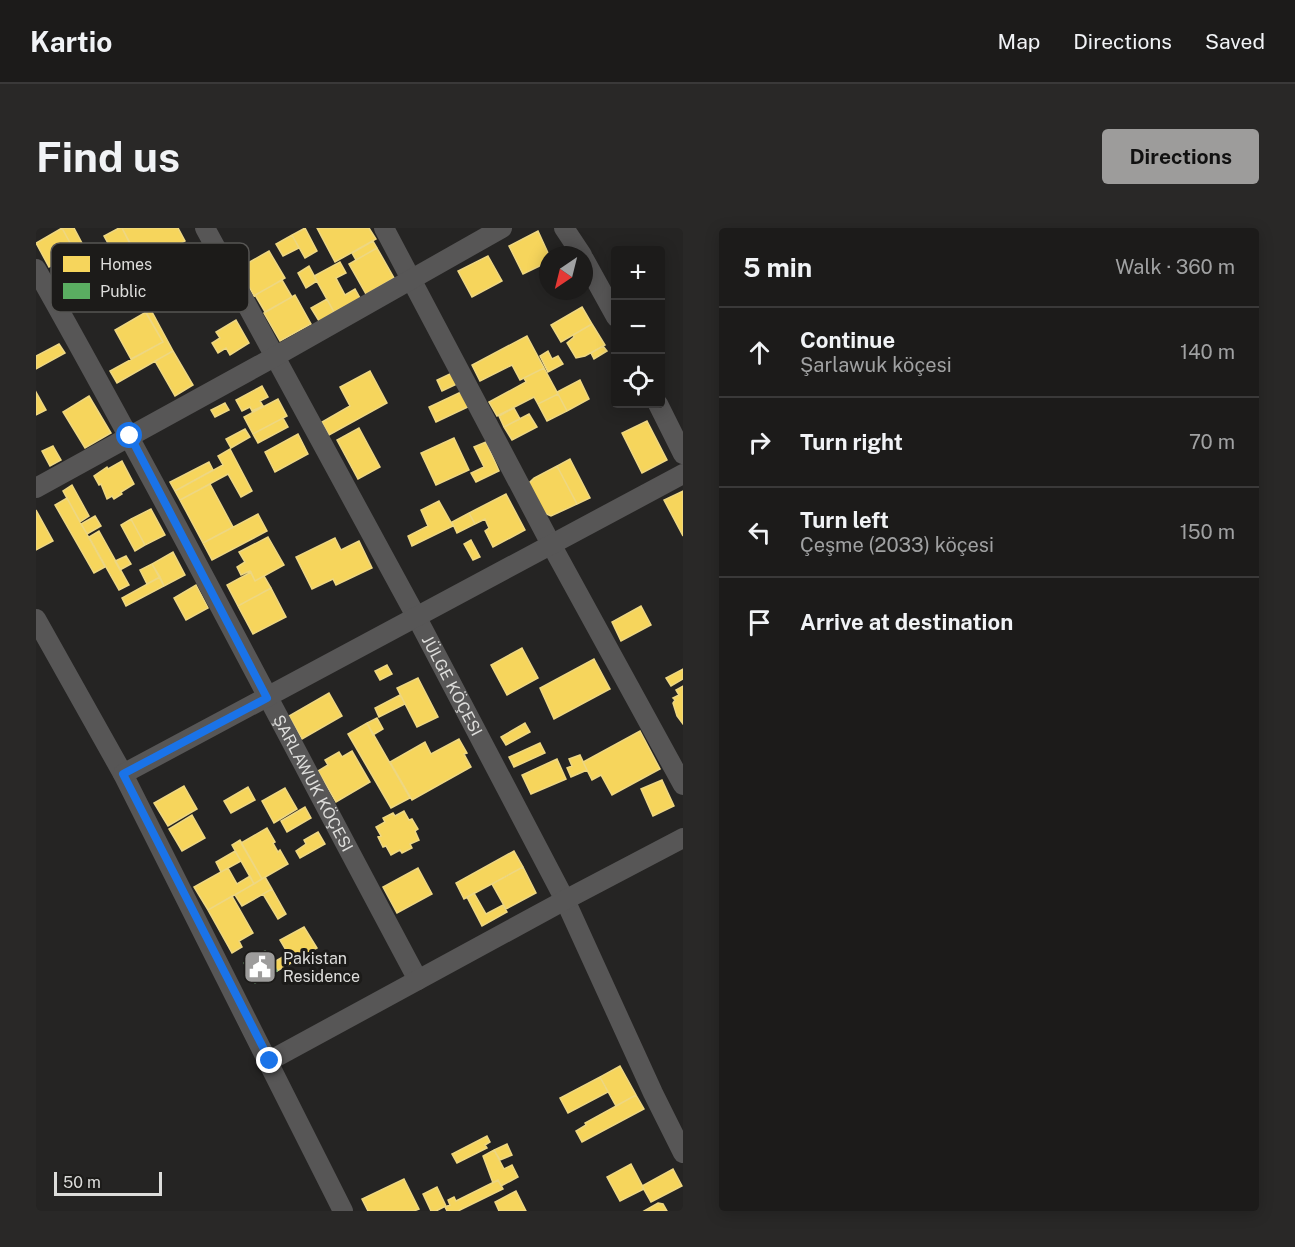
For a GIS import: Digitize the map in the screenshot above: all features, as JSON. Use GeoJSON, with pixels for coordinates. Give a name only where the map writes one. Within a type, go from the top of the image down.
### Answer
{"type":"FeatureCollection","features":[{"type":"Feature","properties":{"kind":"street","name":"JÜLGE KÖÇESI"},"geometry":{"type":"LineString","coordinates":[[205,228],[213,243]]}},
{"type":"Feature","properties":{"kind":"street"},"geometry":{"type":"LineString","coordinates":[[384,228],[552,546],[683,785]]}},
{"type":"Feature","properties":{"kind":"street"},"geometry":{"type":"LineString","coordinates":[[36,488],[502,228]]}},
{"type":"Feature","properties":{"kind":"street"},"geometry":{"type":"LineString","coordinates":[[564,228],[576,246]]}},
{"type":"Feature","properties":{"kind":"street","name":"ŞARLAWUK KÖÇESI"},"geometry":{"type":"LineString","coordinates":[[36,269],[51,296]]}},
{"type":"Feature","properties":{"kind":"street"},"geometry":{"type":"LineString","coordinates":[[593,276],[611,310]]}},
{"type":"Feature","properties":{"kind":"street","name":"JÜLGE KÖÇESI"},"geometry":{"type":"LineString","coordinates":[[249,307],[417,618],[565,900],[653,1093],[683,1153]]}},
{"type":"Feature","properties":{"kind":"street","name":"ŞARLAWUK KÖÇESI"},"geometry":{"type":"LineString","coordinates":[[60,312],[130,436],[418,980]]}},
{"type":"Feature","properties":{"kind":"street"},"geometry":{"type":"LineString","coordinates":[[660,408],[683,454]]}},
{"type":"Feature","properties":{"kind":"street"},"geometry":{"type":"LineString","coordinates":[[123,774],[683,474]]}},
{"type":"Feature","properties":{"kind":"street"},"geometry":{"type":"LineString","coordinates":[[36,619],[123,774],[270,1061],[343,1211]]}},
{"type":"Feature","properties":{"kind":"street"},"geometry":{"type":"LineString","coordinates":[[270,1061],[683,838]]}},
{"type":"Feature","properties":{"kind":"building: Homes"},"geometry":{"type":"Polygon","coordinates":[[[62,228],[70,243],[51,243],[51,266],[49,267],[36,243],[62,228]]]}},
{"type":"Feature","properties":{"kind":"building: Homes"},"geometry":{"type":"Polygon","coordinates":[[[62,228],[74,228],[82,243],[70,243],[62,228]]]}},
{"type":"Feature","properties":{"kind":"building: Homes"},"geometry":{"type":"Polygon","coordinates":[[[122,228],[130,243],[108,243],[104,236],[122,228]]]}},
{"type":"Feature","properties":{"kind":"building: Homes"},"geometry":{"type":"Polygon","coordinates":[[[122,228],[178,228],[185,241],[181,243],[130,243],[122,228]]]}},
{"type":"Feature","properties":{"kind":"building: Homes"},"geometry":{"type":"Polygon","coordinates":[[[305,228],[317,251],[305,258],[292,235],[305,228]]]}},
{"type":"Feature","properties":{"kind":"building: Homes"},"geometry":{"type":"Polygon","coordinates":[[[317,228],[369,228],[376,239],[335,262],[317,228]]]}},
{"type":"Feature","properties":{"kind":"building: Homes"},"geometry":{"type":"Polygon","coordinates":[[[538,231],[545,246],[539,246],[539,266],[523,274],[509,246],[538,231]]]}},
{"type":"Feature","properties":{"kind":"building: Homes"},"geometry":{"type":"Polygon","coordinates":[[[292,235],[299,248],[283,256],[276,244],[292,235]]]}},
{"type":"Feature","properties":{"kind":"building: Homes"},"geometry":{"type":"Polygon","coordinates":[[[373,241],[377,248],[356,260],[352,253],[373,241]]]}},
{"type":"Feature","properties":{"kind":"building: Homes"},"geometry":{"type":"Polygon","coordinates":[[[377,248],[394,278],[366,294],[349,264],[377,248]]]}},
{"type":"Feature","properties":{"kind":"building: Homes"},"geometry":{"type":"Polygon","coordinates":[[[269,251],[285,278],[254,296],[249,287],[249,262],[269,251]]]}},
{"type":"Feature","properties":{"kind":"building: Homes"},"geometry":{"type":"Polygon","coordinates":[[[488,256],[502,281],[472,297],[458,271],[488,256]]]}},
{"type":"Feature","properties":{"kind":"building: Homes"},"geometry":{"type":"Polygon","coordinates":[[[340,262],[346,273],[336,278],[345,295],[355,289],[360,298],[334,312],[314,276],[340,262]]]}},
{"type":"Feature","properties":{"kind":"building: Homes"},"geometry":{"type":"Polygon","coordinates":[[[309,266],[317,281],[306,288],[298,273],[309,266]]]}},
{"type":"Feature","properties":{"kind":"building: Homes"},"geometry":{"type":"Polygon","coordinates":[[[282,280],[292,297],[265,312],[255,295],[282,280]]]}},
{"type":"Feature","properties":{"kind":"building: Homes"},"geometry":{"type":"Polygon","coordinates":[[[295,295],[311,324],[280,341],[264,313],[295,295]]]}},
{"type":"Feature","properties":{"kind":"building: Homes"},"geometry":{"type":"Polygon","coordinates":[[[327,299],[334,312],[319,321],[311,308],[327,299]]]}},
{"type":"Feature","properties":{"kind":"building: Homes"},"geometry":{"type":"Polygon","coordinates":[[[582,307],[592,324],[561,342],[551,325],[582,307]]]}},
{"type":"Feature","properties":{"kind":"building: Homes"},"geometry":{"type":"Polygon","coordinates":[[[146,312],[163,342],[131,359],[115,330],[146,312]]]}},
{"type":"Feature","properties":{"kind":"building: Homes"},"geometry":{"type":"Polygon","coordinates":[[[152,312],[173,351],[117,383],[110,371],[163,342],[146,313],[152,312]]]}},
{"type":"Feature","properties":{"kind":"building: Homes"},"geometry":{"type":"Polygon","coordinates":[[[236,320],[249,343],[230,355],[226,348],[218,353],[212,343],[220,338],[216,332],[236,320]]]}},
{"type":"Feature","properties":{"kind":"building: Homes"},"geometry":{"type":"Polygon","coordinates":[[[592,324],[605,345],[585,356],[576,358],[567,343],[574,337],[573,335],[592,324]]]}},
{"type":"Feature","properties":{"kind":"building: Homes"},"geometry":{"type":"Polygon","coordinates":[[[527,336],[544,368],[520,380],[512,365],[480,381],[472,365],[527,336]]]}},
{"type":"Feature","properties":{"kind":"building: Homes"},"geometry":{"type":"Polygon","coordinates":[[[59,344],[65,353],[36,369],[36,356],[59,344]]]}},
{"type":"Feature","properties":{"kind":"building: Homes"},"geometry":{"type":"Polygon","coordinates":[[[603,346],[607,351],[594,359],[591,353],[603,346]]]}},
{"type":"Feature","properties":{"kind":"building: Homes"},"geometry":{"type":"Polygon","coordinates":[[[173,351],[193,385],[175,396],[155,361],[173,351]]]}},
{"type":"Feature","properties":{"kind":"building: Homes"},"geometry":{"type":"Polygon","coordinates":[[[548,351],[552,359],[558,356],[563,364],[548,372],[540,356],[548,351]]]}},
{"type":"Feature","properties":{"kind":"building: Homes"},"geometry":{"type":"Polygon","coordinates":[[[544,368],[558,394],[538,404],[534,397],[497,416],[489,402],[526,382],[524,378],[544,368]]]}},
{"type":"Feature","properties":{"kind":"building: Homes"},"geometry":{"type":"Polygon","coordinates":[[[370,371],[387,403],[329,435],[322,422],[350,406],[340,387],[370,371]]]}},
{"type":"Feature","properties":{"kind":"building: Homes"},"geometry":{"type":"Polygon","coordinates":[[[452,373],[457,384],[442,391],[437,380],[452,373]]]}},
{"type":"Feature","properties":{"kind":"building: Homes"},"geometry":{"type":"Polygon","coordinates":[[[580,380],[589,399],[567,411],[557,392],[580,380]]]}},
{"type":"Feature","properties":{"kind":"building: Homes"},"geometry":{"type":"Polygon","coordinates":[[[262,386],[268,397],[260,401],[263,406],[252,411],[250,407],[242,411],[236,400],[262,386]]]}},
{"type":"Feature","properties":{"kind":"building: Homes"},"geometry":{"type":"Polygon","coordinates":[[[36,392],[46,410],[36,415],[36,392]]]}},
{"type":"Feature","properties":{"kind":"building: Homes"},"geometry":{"type":"Polygon","coordinates":[[[461,392],[468,407],[436,422],[429,407],[461,392]]]}},
{"type":"Feature","properties":{"kind":"building: Homes"},"geometry":{"type":"Polygon","coordinates":[[[558,394],[567,411],[547,421],[538,404],[558,394]]]}},
{"type":"Feature","properties":{"kind":"building: Homes"},"geometry":{"type":"Polygon","coordinates":[[[89,396],[111,433],[85,448],[63,412],[89,396]]]}},
{"type":"Feature","properties":{"kind":"building: Homes"},"geometry":{"type":"Polygon","coordinates":[[[278,399],[287,416],[253,434],[244,417],[278,399]]]}},
{"type":"Feature","properties":{"kind":"building: Homes"},"geometry":{"type":"Polygon","coordinates":[[[225,403],[229,410],[215,417],[211,410],[225,403]]]}},
{"type":"Feature","properties":{"kind":"building: Homes"},"geometry":{"type":"Polygon","coordinates":[[[514,408],[520,419],[504,427],[499,416],[514,408]]]}},
{"type":"Feature","properties":{"kind":"building: Homes"},"geometry":{"type":"Polygon","coordinates":[[[529,414],[537,427],[512,440],[504,427],[529,414]]]}},
{"type":"Feature","properties":{"kind":"building: Homes"},"geometry":{"type":"Polygon","coordinates":[[[283,418],[288,427],[258,443],[253,434],[283,418]]]}},
{"type":"Feature","properties":{"kind":"building: Homes"},"geometry":{"type":"Polygon","coordinates":[[[647,421],[667,460],[642,473],[622,433],[647,421]]]}},
{"type":"Feature","properties":{"kind":"building: Homes"},"geometry":{"type":"Polygon","coordinates":[[[359,428],[380,467],[358,479],[337,440],[359,428]]]}},
{"type":"Feature","properties":{"kind":"building: Homes"},"geometry":{"type":"Polygon","coordinates":[[[245,429],[250,437],[231,448],[226,439],[245,429]]]}},
{"type":"Feature","properties":{"kind":"building: Homes"},"geometry":{"type":"Polygon","coordinates":[[[298,434],[308,454],[275,472],[265,452],[298,434]]]}},
{"type":"Feature","properties":{"kind":"building: Homes"},"geometry":{"type":"Polygon","coordinates":[[[454,438],[469,470],[436,485],[421,453],[454,438]]]}},
{"type":"Feature","properties":{"kind":"building: Homes"},"geometry":{"type":"Polygon","coordinates":[[[486,442],[499,471],[476,482],[471,473],[484,467],[474,447],[486,442]]]}},
{"type":"Feature","properties":{"kind":"building: Homes"},"geometry":{"type":"Polygon","coordinates":[[[53,446],[61,460],[50,466],[42,451],[53,446]]]}},
{"type":"Feature","properties":{"kind":"building: Homes"},"geometry":{"type":"Polygon","coordinates":[[[230,449],[252,491],[241,497],[228,474],[180,500],[175,491],[223,465],[218,456],[230,449]]]}},
{"type":"Feature","properties":{"kind":"building: Homes"},"geometry":{"type":"Polygon","coordinates":[[[570,459],[590,498],[577,504],[557,466],[570,459]]]}},
{"type":"Feature","properties":{"kind":"building: Homes"},"geometry":{"type":"Polygon","coordinates":[[[122,461],[134,484],[114,499],[112,496],[107,499],[101,484],[99,485],[94,476],[122,461]]]}},
{"type":"Feature","properties":{"kind":"building: Homes"},"geometry":{"type":"Polygon","coordinates":[[[209,462],[213,470],[175,491],[170,482],[209,462]]]}},
{"type":"Feature","properties":{"kind":"building: Homes"},"geometry":{"type":"Polygon","coordinates":[[[557,466],[577,504],[551,516],[544,513],[529,483],[557,466]]]}},
{"type":"Feature","properties":{"kind":"building: Homes"},"geometry":{"type":"Polygon","coordinates":[[[210,484],[233,527],[203,543],[180,500],[210,484]]]}},
{"type":"Feature","properties":{"kind":"building: Homes"},"geometry":{"type":"Polygon","coordinates":[[[72,485],[89,516],[80,522],[63,491],[72,485]]]}},
{"type":"Feature","properties":{"kind":"building: Homes"},"geometry":{"type":"Polygon","coordinates":[[[683,491],[683,536],[664,500],[683,491]]]}},
{"type":"Feature","properties":{"kind":"building: Homes"},"geometry":{"type":"Polygon","coordinates":[[[506,494],[525,530],[493,547],[485,531],[489,528],[485,519],[475,524],[469,513],[506,494]]]}},
{"type":"Feature","properties":{"kind":"building: Homes"},"geometry":{"type":"Polygon","coordinates":[[[67,498],[105,567],[94,573],[55,505],[67,498]]]}},
{"type":"Feature","properties":{"kind":"building: Homes"},"geometry":{"type":"Polygon","coordinates":[[[439,501],[453,526],[412,546],[408,536],[428,526],[421,510],[439,501]]]}},
{"type":"Feature","properties":{"kind":"building: Homes"},"geometry":{"type":"Polygon","coordinates":[[[151,509],[165,535],[145,545],[131,519],[151,509]]]}},
{"type":"Feature","properties":{"kind":"building: Homes"},"geometry":{"type":"Polygon","coordinates":[[[36,510],[53,541],[36,550],[36,510]]]}},
{"type":"Feature","properties":{"kind":"building: Homes"},"geometry":{"type":"Polygon","coordinates":[[[469,513],[475,524],[457,533],[452,522],[469,513]]]}},
{"type":"Feature","properties":{"kind":"building: Homes"},"geometry":{"type":"Polygon","coordinates":[[[258,514],[267,531],[212,560],[203,543],[258,514]]]}},
{"type":"Feature","properties":{"kind":"building: Homes"},"geometry":{"type":"Polygon","coordinates":[[[95,516],[101,526],[87,534],[81,524],[95,516]]]}},
{"type":"Feature","properties":{"kind":"building: Homes"},"geometry":{"type":"Polygon","coordinates":[[[131,519],[145,545],[135,551],[121,525],[131,519]]]}},
{"type":"Feature","properties":{"kind":"building: Homes"},"geometry":{"type":"Polygon","coordinates":[[[99,531],[129,585],[119,590],[89,537],[99,531]]]}},
{"type":"Feature","properties":{"kind":"building: Homes"},"geometry":{"type":"Polygon","coordinates":[[[268,537],[284,565],[255,581],[250,571],[241,575],[237,567],[245,562],[239,552],[268,537]]]}},
{"type":"Feature","properties":{"kind":"building: Homes"},"geometry":{"type":"Polygon","coordinates":[[[335,538],[341,550],[359,541],[372,568],[336,585],[333,579],[312,589],[296,557],[335,538]]]}},
{"type":"Feature","properties":{"kind":"building: Homes"},"geometry":{"type":"Polygon","coordinates":[[[471,540],[480,557],[473,560],[464,544],[471,540]]]}},
{"type":"Feature","properties":{"kind":"building: Homes"},"geometry":{"type":"Polygon","coordinates":[[[173,552],[185,575],[164,586],[152,564],[173,552]]]}},
{"type":"Feature","properties":{"kind":"building: Homes"},"geometry":{"type":"Polygon","coordinates":[[[126,556],[131,564],[120,570],[115,561],[126,556]]]}},
{"type":"Feature","properties":{"kind":"building: Homes"},"geometry":{"type":"Polygon","coordinates":[[[152,564],[160,577],[147,584],[140,570],[152,564]]]}},
{"type":"Feature","properties":{"kind":"building: Homes"},"geometry":{"type":"Polygon","coordinates":[[[251,572],[255,581],[264,576],[271,588],[238,606],[227,585],[251,572]]]}},
{"type":"Feature","properties":{"kind":"building: Homes"},"geometry":{"type":"Polygon","coordinates":[[[160,577],[164,586],[126,606],[122,598],[160,577]]]}},
{"type":"Feature","properties":{"kind":"building: Homes"},"geometry":{"type":"Polygon","coordinates":[[[196,585],[208,608],[186,620],[174,598],[196,585]]]}},
{"type":"Feature","properties":{"kind":"building: Homes"},"geometry":{"type":"Polygon","coordinates":[[[271,588],[286,617],[253,634],[238,606],[271,588]]]}},
{"type":"Feature","properties":{"kind":"building: Homes"},"geometry":{"type":"Polygon","coordinates":[[[641,606],[651,625],[621,641],[612,622],[641,606]]]}},
{"type":"Feature","properties":{"kind":"building: Homes"},"geometry":{"type":"Polygon","coordinates":[[[522,648],[538,678],[507,695],[491,665],[522,648]]]}},
{"type":"Feature","properties":{"kind":"building: Homes"},"geometry":{"type":"Polygon","coordinates":[[[594,659],[610,689],[554,719],[540,688],[594,659]]]}},
{"type":"Feature","properties":{"kind":"building: Homes"},"geometry":{"type":"Polygon","coordinates":[[[387,665],[392,674],[380,680],[375,671],[387,665]]]}},
{"type":"Feature","properties":{"kind":"building: Homes"},"geometry":{"type":"Polygon","coordinates":[[[683,669],[683,679],[671,686],[666,678],[683,669]]]}},
{"type":"Feature","properties":{"kind":"building: Homes"},"geometry":{"type":"Polygon","coordinates":[[[418,678],[438,717],[417,727],[397,688],[418,678]]]}},
{"type":"Feature","properties":{"kind":"building: Homes"},"geometry":{"type":"Polygon","coordinates":[[[683,686],[683,724],[677,716],[673,698],[679,695],[676,690],[683,686]]]}},
{"type":"Feature","properties":{"kind":"building: Homes"},"geometry":{"type":"Polygon","coordinates":[[[329,693],[342,716],[302,739],[289,716],[329,693]]]}},
{"type":"Feature","properties":{"kind":"building: Homes"},"geometry":{"type":"Polygon","coordinates":[[[400,695],[405,704],[379,717],[375,708],[400,695]]]}},
{"type":"Feature","properties":{"kind":"building: Homes"},"geometry":{"type":"Polygon","coordinates":[[[377,718],[383,729],[373,735],[367,723],[377,718]]]}},
{"type":"Feature","properties":{"kind":"building: Homes"},"geometry":{"type":"Polygon","coordinates":[[[367,723],[410,798],[391,808],[348,734],[367,723]]]}},
{"type":"Feature","properties":{"kind":"building: Homes"},"geometry":{"type":"Polygon","coordinates":[[[525,723],[530,732],[506,745],[501,737],[525,723]]]}},
{"type":"Feature","properties":{"kind":"building: Homes"},"geometry":{"type":"Polygon","coordinates":[[[640,731],[660,769],[612,795],[601,775],[592,780],[583,762],[640,731]]]}},
{"type":"Feature","properties":{"kind":"building: Homes"},"geometry":{"type":"Polygon","coordinates":[[[459,739],[467,753],[464,754],[471,767],[412,800],[390,762],[425,742],[431,754],[459,739]]]}},
{"type":"Feature","properties":{"kind":"building: Homes"},"geometry":{"type":"Polygon","coordinates":[[[540,743],[545,753],[514,767],[509,757],[540,743]]]}},
{"type":"Feature","properties":{"kind":"building: Homes"},"geometry":{"type":"Polygon","coordinates":[[[352,751],[370,782],[336,802],[318,771],[328,765],[325,760],[339,752],[342,757],[352,751]]]}},
{"type":"Feature","properties":{"kind":"building: Homes"},"geometry":{"type":"Polygon","coordinates":[[[580,755],[587,770],[571,777],[567,768],[572,766],[569,759],[580,755]]]}},
{"type":"Feature","properties":{"kind":"building: Homes"},"geometry":{"type":"Polygon","coordinates":[[[557,759],[566,779],[531,794],[522,775],[557,759]]]}},
{"type":"Feature","properties":{"kind":"building: Homes"},"geometry":{"type":"Polygon","coordinates":[[[662,780],[674,806],[653,816],[641,789],[662,780]]]}},
{"type":"Feature","properties":{"kind":"building: Homes"},"geometry":{"type":"Polygon","coordinates":[[[184,786],[197,809],[168,826],[154,803],[184,786]]]}},
{"type":"Feature","properties":{"kind":"building: Homes"},"geometry":{"type":"Polygon","coordinates":[[[248,787],[255,800],[231,813],[224,801],[248,787]]]}},
{"type":"Feature","properties":{"kind":"building: Homes"},"geometry":{"type":"Polygon","coordinates":[[[285,788],[297,809],[274,823],[262,801],[285,788]]]}},
{"type":"Feature","properties":{"kind":"building: Homes"},"geometry":{"type":"Polygon","coordinates":[[[305,807],[311,818],[287,832],[281,821],[305,807]]]}},
{"type":"Feature","properties":{"kind":"building: Homes"},"geometry":{"type":"Polygon","coordinates":[[[404,811],[418,829],[415,831],[419,840],[410,844],[412,848],[402,853],[400,850],[391,855],[386,846],[383,847],[376,827],[385,822],[383,818],[393,813],[395,816],[404,811]]]}},
{"type":"Feature","properties":{"kind":"building: Homes"},"geometry":{"type":"Polygon","coordinates":[[[192,815],[205,838],[182,851],[169,829],[192,815]]]}},
{"type":"Feature","properties":{"kind":"building: Homes"},"geometry":{"type":"Polygon","coordinates":[[[267,828],[278,852],[280,850],[288,864],[262,879],[241,843],[267,828]]]}},
{"type":"Feature","properties":{"kind":"building: Homes"},"geometry":{"type":"Polygon","coordinates":[[[318,832],[325,844],[300,858],[296,851],[306,844],[304,840],[318,832]]]}},
{"type":"Feature","properties":{"kind":"building: Homes"},"geometry":{"type":"Polygon","coordinates":[[[240,840],[262,879],[254,884],[232,845],[240,840]]]}},
{"type":"Feature","properties":{"kind":"building: Homes"},"geometry":{"type":"Polygon","coordinates":[[[235,851],[241,861],[221,872],[216,862],[235,851]]]}},
{"type":"Feature","properties":{"kind":"building: Homes"},"geometry":{"type":"Polygon","coordinates":[[[514,851],[523,867],[464,899],[456,883],[514,851]]]}},
{"type":"Feature","properties":{"kind":"building: Homes"},"geometry":{"type":"Polygon","coordinates":[[[523,867],[536,893],[506,909],[492,884],[523,867]]]}},
{"type":"Feature","properties":{"kind":"building: Homes"},"geometry":{"type":"Polygon","coordinates":[[[228,868],[237,884],[250,876],[254,884],[208,910],[194,887],[228,868]]]}},
{"type":"Feature","properties":{"kind":"building: Homes"},"geometry":{"type":"Polygon","coordinates":[[[418,868],[432,894],[397,913],[383,887],[418,868]]]}},
{"type":"Feature","properties":{"kind":"building: Homes"},"geometry":{"type":"Polygon","coordinates":[[[265,877],[272,889],[242,906],[235,895],[265,877]]]}},
{"type":"Feature","properties":{"kind":"building: Homes"},"geometry":{"type":"Polygon","coordinates":[[[272,889],[286,914],[278,919],[263,894],[272,889]]]}},
{"type":"Feature","properties":{"kind":"building: Homes"},"geometry":{"type":"Polygon","coordinates":[[[474,893],[486,914],[503,905],[507,912],[482,926],[467,897],[474,893]]]}},
{"type":"Feature","properties":{"kind":"building: Homes"},"geometry":{"type":"Polygon","coordinates":[[[232,896],[253,933],[239,941],[242,947],[232,953],[208,910],[232,896]]]}},
{"type":"Feature","properties":{"kind":"building: Homes"},"geometry":{"type":"Polygon","coordinates":[[[304,927],[317,948],[293,962],[280,940],[304,927]]]}},
{"type":"Feature","properties":{"kind":"building: Homes"},"geometry":{"type":"Polygon","coordinates":[[[288,954],[293,962],[277,971],[272,963],[288,954]]]}},
{"type":"Feature","properties":{"kind":"building: Homes"},"geometry":{"type":"Polygon","coordinates":[[[620,1066],[636,1095],[616,1106],[600,1077],[620,1066]]]}},
{"type":"Feature","properties":{"kind":"building: Homes"},"geometry":{"type":"Polygon","coordinates":[[[600,1077],[608,1092],[568,1113],[560,1098],[600,1077]]]}},
{"type":"Feature","properties":{"kind":"building: Homes"},"geometry":{"type":"Polygon","coordinates":[[[636,1095],[644,1109],[582,1142],[576,1131],[586,1125],[585,1123],[636,1095]]]}},
{"type":"Feature","properties":{"kind":"building: Homes"},"geometry":{"type":"Polygon","coordinates":[[[487,1136],[490,1142],[485,1145],[487,1148],[457,1163],[452,1154],[487,1136]]]}},
{"type":"Feature","properties":{"kind":"building: Homes"},"geometry":{"type":"Polygon","coordinates":[[[507,1144],[512,1155],[500,1160],[494,1150],[507,1144]]]}},
{"type":"Feature","properties":{"kind":"building: Homes"},"geometry":{"type":"Polygon","coordinates":[[[494,1150],[504,1169],[512,1165],[518,1177],[501,1186],[498,1180],[493,1183],[483,1156],[494,1150]]]}},
{"type":"Feature","properties":{"kind":"building: Homes"},"geometry":{"type":"Polygon","coordinates":[[[631,1164],[644,1189],[620,1201],[607,1177],[631,1164]]]}},
{"type":"Feature","properties":{"kind":"building: Homes"},"geometry":{"type":"Polygon","coordinates":[[[673,1169],[682,1186],[651,1202],[642,1186],[673,1169]]]}},
{"type":"Feature","properties":{"kind":"building: Homes"},"geometry":{"type":"Polygon","coordinates":[[[404,1179],[419,1209],[414,1211],[368,1211],[362,1199],[404,1179]]]}},
{"type":"Feature","properties":{"kind":"building: Homes"},"geometry":{"type":"Polygon","coordinates":[[[498,1180],[503,1189],[458,1211],[447,1211],[445,1207],[450,1205],[448,1200],[454,1197],[456,1201],[498,1180]]]}},
{"type":"Feature","properties":{"kind":"building: Homes"},"geometry":{"type":"Polygon","coordinates":[[[437,1187],[446,1206],[431,1211],[423,1194],[437,1187]]]}},
{"type":"Feature","properties":{"kind":"building: Homes"},"geometry":{"type":"Polygon","coordinates":[[[516,1191],[526,1211],[499,1211],[495,1202],[516,1191]]]}},
{"type":"Feature","properties":{"kind":"building: Homes"},"geometry":{"type":"Polygon","coordinates":[[[658,1203],[663,1204],[667,1211],[644,1211],[658,1203]]]}},
{"type":"Feature","properties":{"kind":"building: Public","name":"Pakistan Residence"},"geometry":{"type":"Polygon","coordinates":[[[265,951],[277,971],[255,983],[244,963],[265,951]]]}},
{"type":"Feature","properties":{"kind":"place","name":"Pakistan Residence"},"geometry":{"type":"Point","coordinates":[260,967]}},
{"type":"Feature","properties":{"kind":"route"},"geometry":{"type":"LineString","coordinates":[[130,436],[267,698],[123,774],[270,1061]]}}]}
